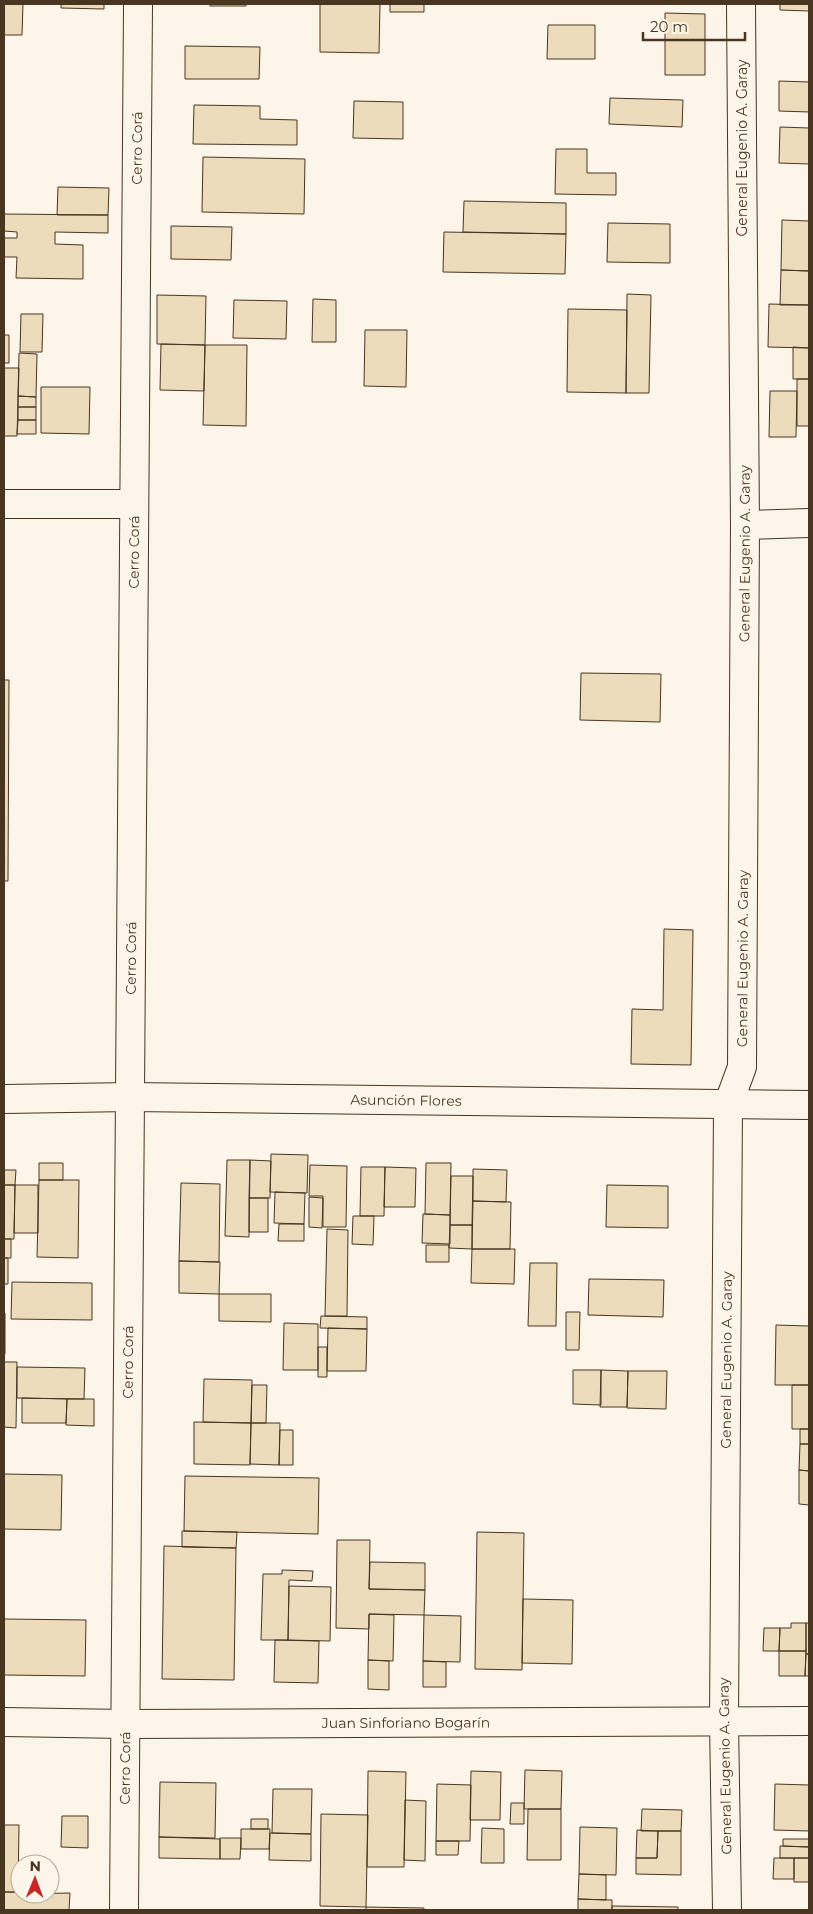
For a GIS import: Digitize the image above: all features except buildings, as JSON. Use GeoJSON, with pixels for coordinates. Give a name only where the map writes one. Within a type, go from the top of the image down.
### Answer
{"type":"FeatureCollection","features":[{"type":"Feature","properties":{"kind":"street","name":"Cerro Corá"},"geometry":{"type":"LineString","coordinates":[[124,1910],[138,4]]}},
{"type":"Feature","properties":{"kind":"street","name":"General Eugenio A. Garay"},"geometry":{"type":"LineString","coordinates":[[727,1910],[724,1721],[728,1104],[742,1067],[744,525],[741,4]]}},
{"type":"Feature","properties":{"kind":"street"},"geometry":{"type":"LineString","coordinates":[[4,504],[134,504]]}},
{"type":"Feature","properties":{"kind":"street"},"geometry":{"type":"LineString","coordinates":[[744,525],[809,523]]}},
{"type":"Feature","properties":{"kind":"street","name":"Asunción Flores"},"geometry":{"type":"LineString","coordinates":[[4,1099],[131,1097],[809,1105]]}},
{"type":"Feature","properties":{"kind":"street","name":"Juan Sinforiano Bogarín"},"geometry":{"type":"LineString","coordinates":[[4,1722],[125,1724],[809,1721]]}}]}
